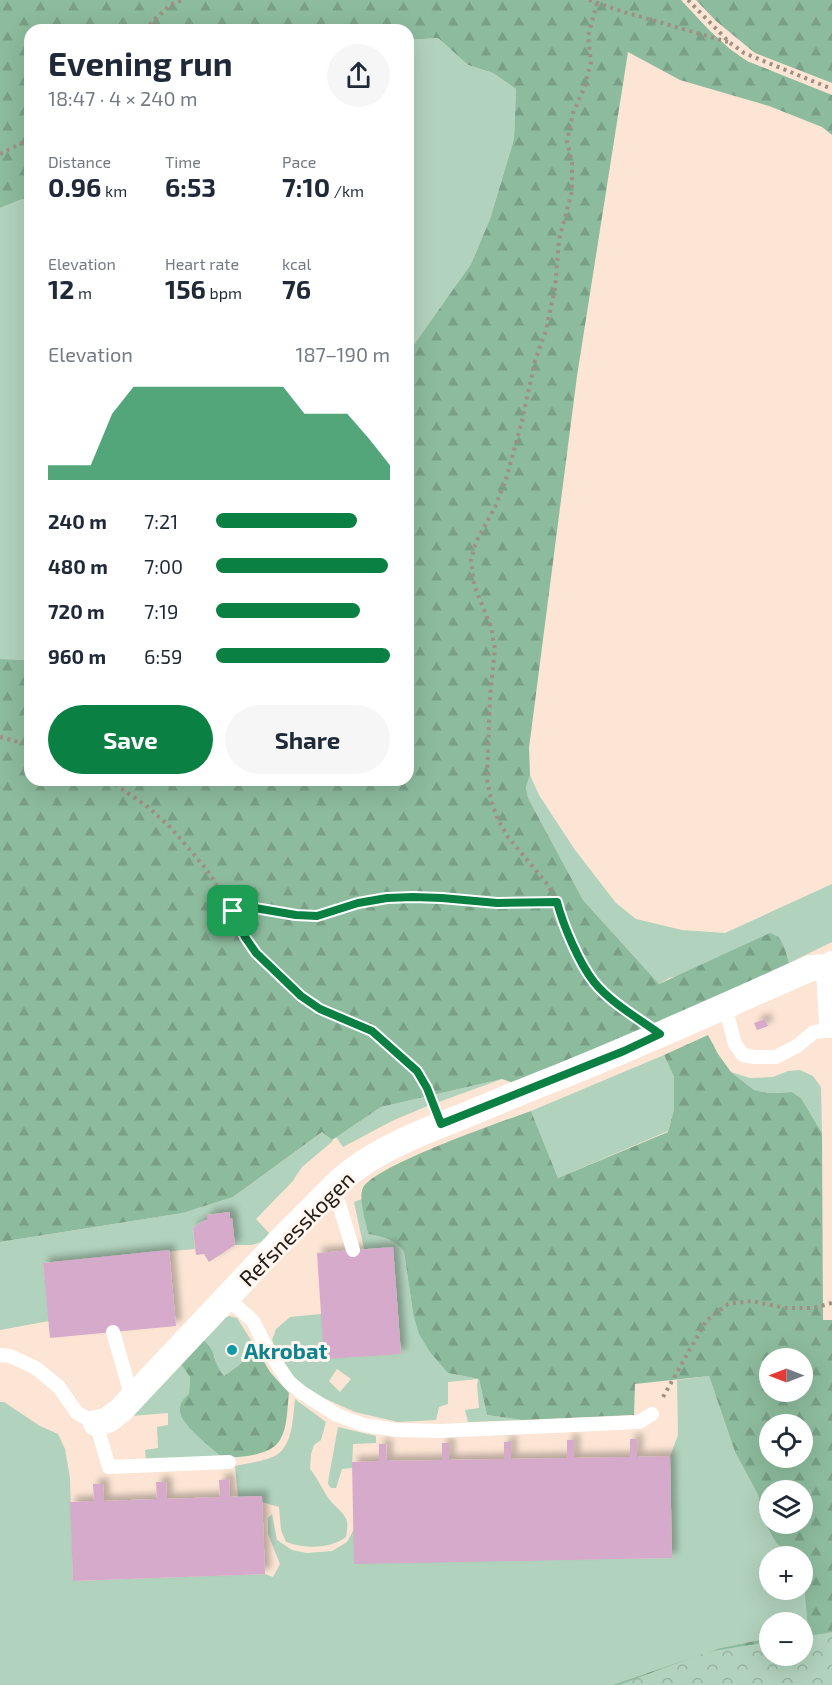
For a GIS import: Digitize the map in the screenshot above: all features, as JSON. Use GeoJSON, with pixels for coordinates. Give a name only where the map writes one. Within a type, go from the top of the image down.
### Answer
{"type":"FeatureCollection","features":[{"type":"Feature","properties":{"kind":"street","name":"Refsnesskogen"},"geometry":{"type":"LineString","coordinates":[[96,1423],[108,1420],[121,1410],[226,1297],[332,1189],[351,1171],[370,1158],[423,1131],[624,1051],[811,968],[830,966]]}},
{"type":"Feature","properties":{"kind":"street"},"geometry":{"type":"LineString","coordinates":[[830,966],[832,1025]]}},
{"type":"Feature","properties":{"kind":"lane"},"geometry":{"type":"LineString","coordinates":[[725,1006],[735,1044],[743,1055],[776,1057],[797,1046],[814,1032],[832,1030]]}},
{"type":"Feature","properties":{"kind":"lane"},"geometry":{"type":"LineString","coordinates":[[332,1189],[353,1250]]}},
{"type":"Feature","properties":{"kind":"lane"},"geometry":{"type":"LineString","coordinates":[[226,1297],[254,1321],[266,1347],[289,1382],[338,1416],[364,1425],[396,1430],[440,1431],[639,1422],[652,1414]]}},
{"type":"Feature","properties":{"kind":"lane"},"geometry":{"type":"LineString","coordinates":[[113,1332],[132,1398]]}},
{"type":"Feature","properties":{"kind":"lane"},"geometry":{"type":"LineString","coordinates":[[0,1355],[10,1356],[36,1368],[58,1387],[77,1413],[96,1423],[109,1467],[229,1462]]}},
{"type":"Feature","properties":{"kind":"path"},"geometry":{"type":"LineString","coordinates":[[150,24],[170,5],[182,0]]}},
{"type":"Feature","properties":{"kind":"path"},"geometry":{"type":"LineString","coordinates":[[589,0],[729,42]]}},
{"type":"Feature","properties":{"kind":"path"},"geometry":{"type":"LineString","coordinates":[[688,0],[744,54],[832,89]]}},
{"type":"Feature","properties":{"kind":"path"},"geometry":{"type":"LineString","coordinates":[[597,3],[588,36],[591,62],[585,86],[573,113],[567,141],[572,163],[572,190],[559,240],[555,288],[546,330],[535,361],[506,479],[495,507],[476,542],[471,560],[474,585],[491,627],[495,649],[490,696],[488,779],[491,800],[498,820],[508,837],[548,885],[584,967],[595,983],[608,996],[660,1034]]}},
{"type":"Feature","properties":{"kind":"path"},"geometry":{"type":"LineString","coordinates":[[0,154],[24,142]]}},
{"type":"Feature","properties":{"kind":"path"},"geometry":{"type":"LineString","coordinates":[[0,737],[24,743]]}},
{"type":"Feature","properties":{"kind":"path"},"geometry":{"type":"LineString","coordinates":[[118,786],[148,807],[170,827],[210,874],[256,953],[301,996],[320,1009],[372,1031],[417,1071],[427,1088],[441,1124]]}},
{"type":"Feature","properties":{"kind":"path"},"geometry":{"type":"LineString","coordinates":[[233,911],[255,908],[317,916],[358,903],[387,898],[413,897],[497,903],[557,902]]}},
{"type":"Feature","properties":{"kind":"path"},"geometry":{"type":"LineString","coordinates":[[652,1414],[706,1321],[728,1304],[751,1301],[786,1308],[813,1308],[832,1303]]}},
{"type":"Feature","properties":{"kind":"green space"},"geometry":{"type":"Polygon","coordinates":[[[0,0],[681,0],[710,31],[747,61],[832,95],[832,135],[822,127],[769,106],[680,80],[628,52],[577,376],[529,748],[530,775],[526,787],[528,798],[583,900],[659,984],[770,933],[779,937],[789,963],[670,1019],[516,1084],[502,1079],[381,1107],[332,1140],[322,1132],[233,1197],[183,1213],[0,1242],[0,659],[24,660],[24,786],[414,786],[414,345],[471,264],[490,219],[514,139],[516,89],[493,73],[468,65],[438,38],[414,40],[414,24],[24,24],[24,198],[0,208],[0,0]]]}},
{"type":"Feature","properties":{"kind":"green space"},"geometry":{"type":"Polygon","coordinates":[[[696,0],[832,0],[832,83],[755,53],[716,21],[696,0]]]}},
{"type":"Feature","properties":{"kind":"green space"},"geometry":{"type":"Polygon","coordinates":[[[438,38],[468,65],[493,73],[516,89],[514,139],[490,219],[471,264],[414,345],[414,40],[438,38]]]}},
{"type":"Feature","properties":{"kind":"green space"},"geometry":{"type":"Polygon","coordinates":[[[24,198],[24,660],[0,659],[0,208],[24,198]]]}},
{"type":"Feature","properties":{"kind":"green space"},"geometry":{"type":"Polygon","coordinates":[[[530,775],[539,795],[575,850],[616,903],[636,919],[682,930],[725,933],[832,884],[832,942],[789,963],[785,949],[669,978],[659,984],[583,900],[528,798],[526,787],[530,775]]]}},
{"type":"Feature","properties":{"kind":"green space"},"geometry":{"type":"Polygon","coordinates":[[[708,1035],[731,1072],[754,1090],[770,1093],[792,1092],[801,1098],[822,1133],[823,1320],[832,1320],[832,1685],[612,1685],[720,1648],[759,1640],[759,1666],[813,1666],[813,1612],[806,1612],[805,1600],[813,1600],[813,1546],[780,1546],[771,1534],[813,1534],[813,1480],[759,1480],[759,1500],[735,1452],[709,1376],[635,1384],[634,1415],[522,1420],[487,1415],[479,1379],[448,1373],[430,1352],[419,1334],[413,1313],[404,1252],[393,1241],[368,1234],[362,1204],[363,1188],[372,1179],[390,1168],[440,1145],[531,1111],[558,1178],[668,1132],[674,1109],[674,1077],[664,1055],[708,1035]]]}},
{"type":"Feature","properties":{"kind":"green space"},"geometry":{"type":"Polygon","coordinates":[[[664,1055],[674,1077],[674,1109],[668,1131],[558,1178],[531,1111],[664,1055]]]}},
{"type":"Feature","properties":{"kind":"green space"},"geometry":{"type":"Polygon","coordinates":[[[800,1070],[813,1076],[821,1087],[822,1133],[801,1098],[792,1092],[770,1093],[754,1090],[731,1072],[750,1078],[773,1077],[788,1071],[800,1070]]]}},
{"type":"Feature","properties":{"kind":"green space"},"geometry":{"type":"Polygon","coordinates":[[[502,1079],[392,1121],[343,1147],[336,1137],[381,1107],[502,1079]]]}},
{"type":"Feature","properties":{"kind":"green space"},"geometry":{"type":"Polygon","coordinates":[[[322,1132],[333,1141],[302,1167],[292,1182],[256,1219],[269,1233],[263,1241],[255,1244],[235,1245],[232,1218],[229,1212],[207,1215],[207,1220],[193,1228],[195,1249],[43,1263],[49,1321],[0,1330],[0,1242],[183,1213],[233,1197],[322,1132]]]}},
{"type":"Feature","properties":{"kind":"green space"},"geometry":{"type":"Polygon","coordinates":[[[362,1199],[368,1234],[393,1241],[404,1252],[413,1313],[448,1373],[479,1379],[487,1415],[522,1420],[468,1422],[465,1410],[479,1408],[478,1379],[448,1382],[448,1404],[439,1407],[436,1420],[398,1422],[355,1412],[317,1395],[300,1383],[288,1370],[272,1340],[276,1329],[290,1317],[321,1314],[401,1353],[393,1248],[364,1249],[354,1202],[362,1199]],[[337,1369],[329,1381],[340,1392],[351,1379],[337,1369]]]}},
{"type":"Feature","properties":{"kind":"green space"},"geometry":{"type":"Polygon","coordinates":[[[229,1316],[237,1318],[256,1348],[224,1376],[216,1367],[215,1357],[202,1339],[221,1320],[229,1316]]]}},
{"type":"Feature","properties":{"kind":"green space"},"geometry":{"type":"Polygon","coordinates":[[[202,1339],[211,1349],[217,1366],[224,1376],[256,1348],[270,1372],[289,1393],[283,1435],[270,1449],[254,1455],[223,1458],[191,1429],[182,1417],[180,1406],[189,1394],[190,1377],[180,1363],[202,1339]]]}},
{"type":"Feature","properties":{"kind":"green space"},"geometry":{"type":"Polygon","coordinates":[[[180,1363],[190,1377],[184,1420],[223,1458],[146,1460],[145,1450],[158,1448],[157,1427],[168,1425],[168,1413],[130,1416],[180,1363]]]}},
{"type":"Feature","properties":{"kind":"green space"},"geometry":{"type":"Polygon","coordinates":[[[709,1376],[735,1452],[758,1495],[759,1534],[771,1534],[780,1546],[759,1546],[759,1600],[806,1600],[807,1612],[759,1612],[759,1640],[720,1648],[612,1685],[0,1685],[0,1402],[4,1402],[40,1426],[58,1434],[65,1449],[70,1478],[73,1581],[265,1574],[273,1577],[280,1564],[268,1534],[268,1518],[272,1514],[277,1540],[292,1550],[307,1553],[332,1551],[347,1542],[354,1529],[357,1563],[672,1558],[670,1456],[678,1435],[677,1380],[709,1376]]]}},
{"type":"Feature","properties":{"kind":"green space"},"geometry":{"type":"Polygon","coordinates":[[[295,1399],[326,1422],[321,1440],[314,1445],[310,1469],[347,1522],[346,1537],[325,1546],[309,1547],[286,1542],[281,1530],[279,1507],[262,1502],[262,1496],[238,1497],[235,1466],[269,1458],[283,1449],[291,1429],[295,1399]]]}},
{"type":"Feature","properties":{"kind":"green space"},"geometry":{"type":"Polygon","coordinates":[[[338,1427],[376,1436],[376,1443],[353,1444],[352,1468],[342,1469],[336,1488],[331,1488],[328,1484],[338,1427]]]}},
{"type":"Feature","properties":{"kind":"green space"},"geometry":{"type":"Polygon","coordinates":[[[832,1632],[832,1685],[619,1685],[707,1652],[759,1644],[759,1666],[813,1666],[813,1635],[832,1632]]]}},
{"type":"Feature","properties":{"kind":"building"},"geometry":{"type":"Polygon","coordinates":[[[765,1019],[768,1026],[757,1030],[754,1023],[765,1019]]]}},
{"type":"Feature","properties":{"kind":"building"},"geometry":{"type":"Polygon","coordinates":[[[230,1212],[235,1245],[209,1262],[204,1254],[196,1255],[193,1228],[207,1220],[207,1215],[230,1212]]]}},
{"type":"Feature","properties":{"kind":"building"},"geometry":{"type":"Polygon","coordinates":[[[393,1247],[401,1354],[324,1359],[317,1253],[393,1247]]]}},
{"type":"Feature","properties":{"kind":"building"},"geometry":{"type":"Polygon","coordinates":[[[169,1250],[176,1326],[50,1338],[43,1263],[169,1250]]]}},
{"type":"Feature","properties":{"kind":"building"},"geometry":{"type":"Polygon","coordinates":[[[630,1439],[637,1439],[637,1457],[670,1456],[672,1558],[354,1564],[352,1462],[379,1461],[379,1444],[386,1444],[387,1461],[442,1460],[442,1443],[449,1443],[449,1460],[504,1459],[504,1442],[511,1441],[511,1459],[567,1458],[567,1440],[574,1440],[574,1458],[630,1457],[630,1439]]]}},
{"type":"Feature","properties":{"kind":"building"},"geometry":{"type":"Polygon","coordinates":[[[229,1479],[230,1497],[262,1496],[265,1574],[73,1581],[70,1502],[94,1501],[93,1484],[103,1484],[104,1501],[157,1499],[156,1482],[166,1482],[167,1499],[220,1497],[219,1480],[229,1479]]]}},
{"type":"Feature","properties":{"kind":"place","name":"Akrobat"},"geometry":{"type":"Point","coordinates":[232,1350]}},
{"type":"Feature","properties":{"kind":"route"},"geometry":{"type":"LineString","coordinates":[[413,897],[497,903],[557,902],[562,921],[584,967],[595,983],[608,996],[660,1034],[624,1051],[441,1124],[427,1088],[417,1071],[372,1031],[320,1009],[301,996],[256,953],[245,937],[233,911],[255,908],[317,916],[358,903],[387,898],[413,897]]}}]}
